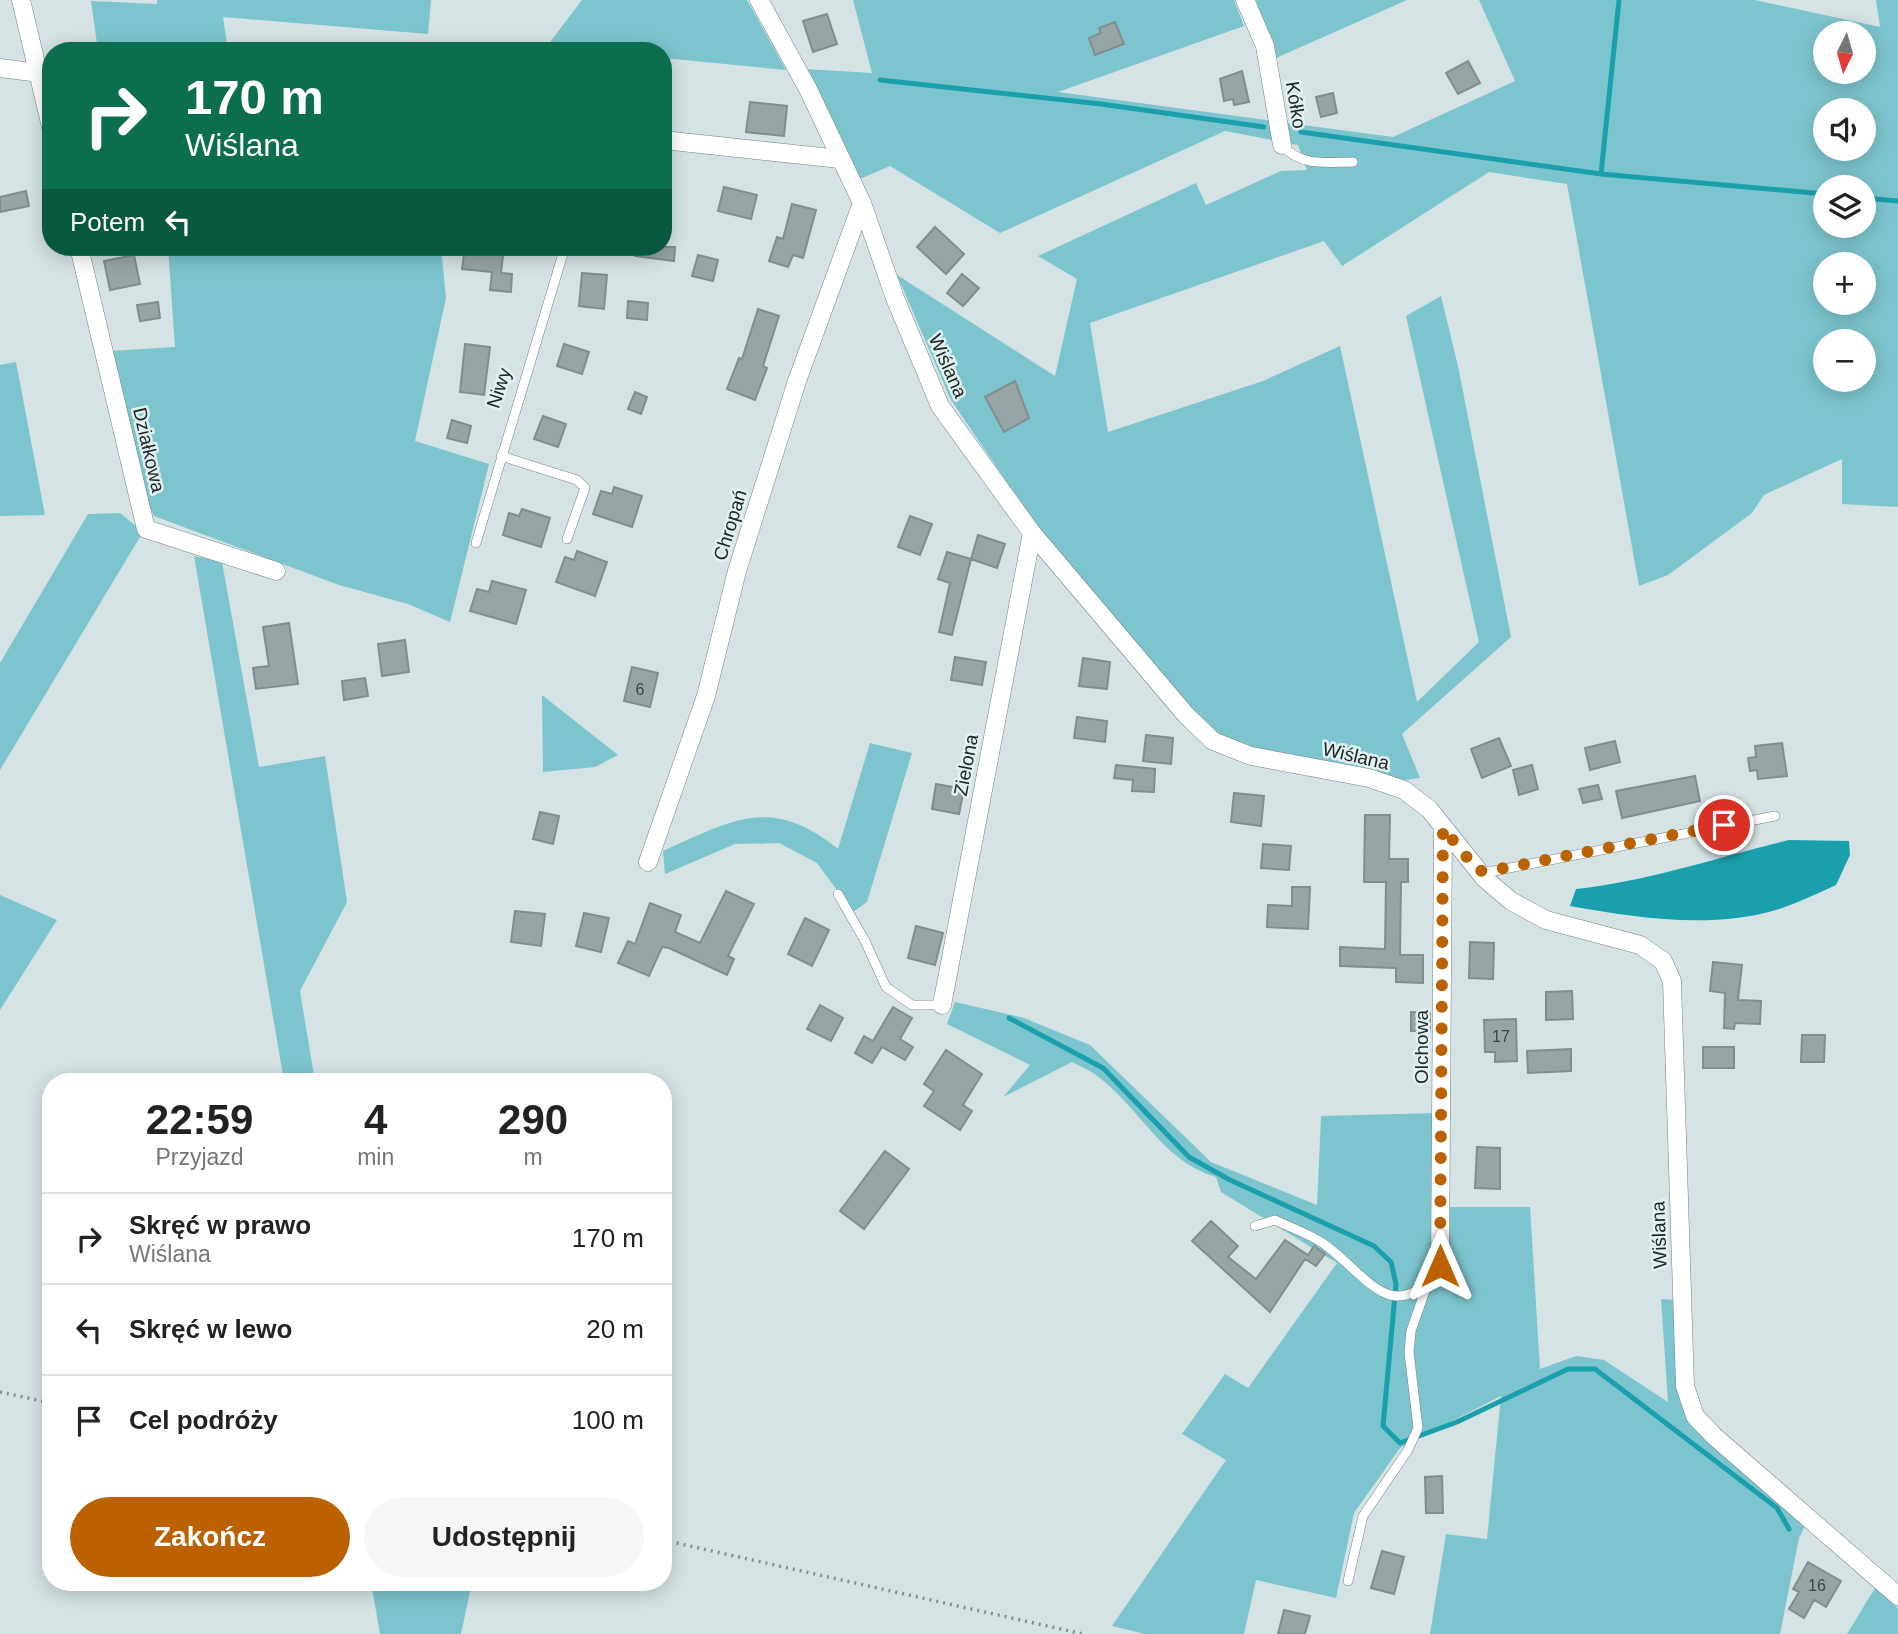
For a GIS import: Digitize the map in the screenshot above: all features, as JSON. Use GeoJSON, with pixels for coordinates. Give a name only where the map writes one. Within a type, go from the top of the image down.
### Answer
{"type":"FeatureCollection","features":[{"type":"Feature","properties":{"kind":"street"},"geometry":{"type":"LineString","coordinates":[[21,0],[42,67]]}},
{"type":"Feature","properties":{"kind":"street","name":"Wiślana"},"geometry":{"type":"LineString","coordinates":[[759,0],[808,89],[862,203],[895,298],[940,406],[1032,533],[1186,715],[1213,741],[1251,756],[1369,778],[1404,789],[1429,809],[1478,871],[1511,901],[1546,920],[1640,945],[1664,961],[1672,981],[1685,1386],[1695,1416],[1822,1533],[1898,1596]]}},
{"type":"Feature","properties":{"kind":"street","name":"Kółko"},"geometry":{"type":"LineString","coordinates":[[1245,0],[1265,46],[1282,145]]}},
{"type":"Feature","properties":{"kind":"street"},"geometry":{"type":"LineString","coordinates":[[0,68],[42,73]]}},
{"type":"Feature","properties":{"kind":"street"},"geometry":{"type":"LineString","coordinates":[[672,141],[840,159]]}},
{"type":"Feature","properties":{"kind":"street","name":"Chropań"},"geometry":{"type":"LineString","coordinates":[[648,862],[706,696],[737,571],[797,381],[862,203]]}},
{"type":"Feature","properties":{"kind":"street","name":"Działkowa"},"geometry":{"type":"LineString","coordinates":[[81,256],[146,529],[276,571]]}},
{"type":"Feature","properties":{"kind":"street","name":"Zielona"},"geometry":{"type":"LineString","coordinates":[[942,1005],[1032,533]]}},
{"type":"Feature","properties":{"kind":"street","name":"Olchowa"},"geometry":{"type":"LineString","coordinates":[[1440,1266],[1443,828]]}},
{"type":"Feature","properties":{"kind":"lane","name":"Kółko"},"geometry":{"type":"LineString","coordinates":[[1282,145],[1290,156],[1300,160],[1353,162]]}},
{"type":"Feature","properties":{"kind":"lane","name":"Niwy"},"geometry":{"type":"LineString","coordinates":[[476,543],[562,256]]}},
{"type":"Feature","properties":{"kind":"lane"},"geometry":{"type":"LineString","coordinates":[[500,456],[577,480],[585,488],[567,539]]}},
{"type":"Feature","properties":{"kind":"lane"},"geometry":{"type":"LineString","coordinates":[[1478,871],[1775,816]]}},
{"type":"Feature","properties":{"kind":"lane"},"geometry":{"type":"LineString","coordinates":[[838,894],[865,941],[886,987],[912,1005],[942,1005]]}},
{"type":"Feature","properties":{"kind":"lane"},"geometry":{"type":"LineString","coordinates":[[1255,1226],[1275,1220],[1323,1243],[1380,1293],[1396,1298],[1411,1295],[1427,1285]]}},
{"type":"Feature","properties":{"kind":"lane"},"geometry":{"type":"LineString","coordinates":[[1348,1581],[1363,1516],[1408,1450],[1418,1428],[1409,1352],[1411,1331],[1427,1285],[1440,1266]]}},
{"type":"Feature","properties":{"kind":"path"},"geometry":{"type":"LineString","coordinates":[[0,1392],[42,1401]]}},
{"type":"Feature","properties":{"kind":"path"},"geometry":{"type":"LineString","coordinates":[[672,1542],[1083,1634]]}},
{"type":"Feature","properties":{"kind":"shaded area"},"geometry":{"type":"Polygon","coordinates":[[[157,0],[431,0],[428,34],[223,17],[227,42],[97,42],[91,1],[157,4],[157,0]]]}},
{"type":"Feature","properties":{"kind":"shaded area"},"geometry":{"type":"Polygon","coordinates":[[[582,0],[747,0],[786,70],[672,59],[672,42],[550,42],[582,0]]]}},
{"type":"Feature","properties":{"kind":"shaded area"},"geometry":{"type":"Polygon","coordinates":[[[853,0],[1234,0],[1244,26],[1058,92],[1393,137],[1515,81],[1479,0],[1755,0],[1852,21],[1813,21],[1813,84],[1876,84],[1876,26],[1880,27],[1876,0],[1898,0],[1898,507],[1842,504],[1842,459],[1764,495],[1752,513],[1668,575],[1639,586],[1567,184],[1489,172],[1342,266],[1324,241],[1090,323],[1108,432],[1263,381],[1340,346],[1417,702],[1479,642],[1406,316],[1441,296],[1458,366],[1511,637],[1402,734],[1420,778],[1405,780],[1255,749],[1216,735],[1184,703],[1034,522],[951,400],[897,275],[1055,376],[1077,279],[1038,256],[1196,183],[1206,205],[1281,171],[1307,170],[1298,145],[1225,131],[1000,233],[890,166],[860,179],[805,69],[872,73],[853,0]]]}},
{"type":"Feature","properties":{"kind":"shaded area"},"geometry":{"type":"Polygon","coordinates":[[[1256,0],[1407,0],[1276,58],[1256,0]]]}},
{"type":"Feature","properties":{"kind":"shaded area"},"geometry":{"type":"Polygon","coordinates":[[[169,256],[442,256],[446,298],[415,441],[489,464],[450,622],[408,604],[339,585],[154,516],[146,499],[111,351],[175,347],[169,256]]]}},
{"type":"Feature","properties":{"kind":"shaded area"},"geometry":{"type":"Polygon","coordinates":[[[16,362],[45,515],[0,516],[0,365],[16,362]]]}},
{"type":"Feature","properties":{"kind":"shaded area"},"geometry":{"type":"Polygon","coordinates":[[[120,513],[143,532],[0,770],[0,663],[88,514],[120,513]]]}},
{"type":"Feature","properties":{"kind":"shaded area"},"geometry":{"type":"Polygon","coordinates":[[[194,556],[222,562],[259,767],[325,756],[347,902],[300,991],[314,1073],[283,1073],[194,556]]]}},
{"type":"Feature","properties":{"kind":"shaded area"},"geometry":{"type":"Polygon","coordinates":[[[542,695],[618,755],[595,767],[543,772],[542,695]]]}},
{"type":"Feature","properties":{"kind":"shaded area"},"geometry":{"type":"Polygon","coordinates":[[[870,743],[912,753],[867,902],[853,912],[817,863],[779,843],[735,844],[665,874],[663,851],[710,830],[752,818],[792,822],[814,832],[838,849],[870,743]]]}},
{"type":"Feature","properties":{"kind":"shaded area"},"geometry":{"type":"Polygon","coordinates":[[[1789,840],[1849,841],[1850,855],[1836,885],[1782,908],[1729,919],[1649,918],[1570,906],[1576,889],[1657,874],[1789,840]]]}},
{"type":"Feature","properties":{"kind":"shaded area"},"geometry":{"type":"Polygon","coordinates":[[[0,895],[57,920],[0,1010],[0,895]]]}},
{"type":"Feature","properties":{"kind":"shaded area"},"geometry":{"type":"Polygon","coordinates":[[[955,1002],[1024,1018],[1090,1045],[1211,1162],[1317,1205],[1321,1116],[1437,1113],[1437,1207],[1530,1207],[1540,1369],[1576,1356],[1604,1360],[1668,1402],[1661,1299],[1677,1300],[1687,1412],[1805,1526],[1799,1538],[1780,1634],[1430,1634],[1446,1534],[1487,1539],[1501,1396],[1400,1448],[1354,1513],[1336,1598],[1256,1580],[1244,1634],[1145,1634],[1112,1626],[1226,1460],[1182,1434],[1225,1374],[1248,1388],[1337,1263],[1221,1192],[1216,1177],[1180,1159],[1112,1088],[1096,1075],[1072,1062],[1003,1097],[1030,1065],[947,1024],[955,1002]]]}},
{"type":"Feature","properties":{"kind":"shaded area"},"geometry":{"type":"Polygon","coordinates":[[[1875,1588],[1898,1608],[1898,1634],[1847,1634],[1875,1588]]]}},
{"type":"Feature","properties":{"kind":"shaded area"},"geometry":{"type":"Polygon","coordinates":[[[373,1591],[470,1591],[461,1634],[380,1634],[373,1591]]]}},
{"type":"Feature","properties":{"kind":"building"},"geometry":{"type":"Polygon","coordinates":[[[827,14],[837,44],[813,52],[803,21],[827,14]]]}},
{"type":"Feature","properties":{"kind":"building"},"geometry":{"type":"Polygon","coordinates":[[[1115,22],[1124,44],[1095,55],[1089,38],[1101,33],[1099,28],[1115,22]]]}},
{"type":"Feature","properties":{"kind":"building"},"geometry":{"type":"Polygon","coordinates":[[[1468,61],[1480,83],[1458,94],[1446,73],[1468,61]]]}},
{"type":"Feature","properties":{"kind":"building"},"geometry":{"type":"Polygon","coordinates":[[[1242,71],[1249,102],[1234,105],[1233,99],[1224,101],[1220,79],[1242,71]]]}},
{"type":"Feature","properties":{"kind":"building"},"geometry":{"type":"Polygon","coordinates":[[[1333,93],[1337,113],[1321,117],[1316,97],[1333,93]]]}},
{"type":"Feature","properties":{"kind":"building"},"geometry":{"type":"Polygon","coordinates":[[[750,102],[787,106],[784,136],[746,132],[750,102]]]}},
{"type":"Feature","properties":{"kind":"building"},"geometry":{"type":"Polygon","coordinates":[[[724,187],[757,195],[751,219],[718,211],[724,187]]]}},
{"type":"Feature","properties":{"kind":"building"},"geometry":{"type":"Polygon","coordinates":[[[26,191],[29,206],[0,212],[0,197],[26,191]]]}},
{"type":"Feature","properties":{"kind":"building"},"geometry":{"type":"Polygon","coordinates":[[[792,204],[816,210],[803,258],[793,255],[788,267],[769,261],[777,237],[783,239],[792,204]]]}},
{"type":"Feature","properties":{"kind":"building"},"geometry":{"type":"Polygon","coordinates":[[[935,227],[964,254],[946,274],[917,247],[935,227]]]}},
{"type":"Feature","properties":{"kind":"building"},"geometry":{"type":"Polygon","coordinates":[[[672,247],[675,247],[674,261],[635,256],[672,256],[672,247]]]}},
{"type":"Feature","properties":{"kind":"building"},"geometry":{"type":"Polygon","coordinates":[[[698,255],[718,260],[713,281],[692,276],[698,255]]]}},
{"type":"Feature","properties":{"kind":"building"},"geometry":{"type":"Polygon","coordinates":[[[134,256],[140,284],[110,290],[104,261],[134,256]]]}},
{"type":"Feature","properties":{"kind":"building"},"geometry":{"type":"Polygon","coordinates":[[[464,256],[503,256],[501,273],[512,274],[511,292],[490,290],[492,272],[462,269],[464,256]]]}},
{"type":"Feature","properties":{"kind":"building"},"geometry":{"type":"Polygon","coordinates":[[[582,273],[607,275],[604,309],[579,306],[582,273]]]}},
{"type":"Feature","properties":{"kind":"building"},"geometry":{"type":"Polygon","coordinates":[[[962,274],[979,288],[963,306],[947,293],[962,274]]]}},
{"type":"Feature","properties":{"kind":"building"},"geometry":{"type":"Polygon","coordinates":[[[628,301],[648,303],[647,320],[627,318],[628,301]]]}},
{"type":"Feature","properties":{"kind":"building"},"geometry":{"type":"Polygon","coordinates":[[[158,302],[160,318],[140,321],[137,305],[158,302]]]}},
{"type":"Feature","properties":{"kind":"building"},"geometry":{"type":"Polygon","coordinates":[[[758,309],[779,316],[763,366],[767,368],[755,400],[727,389],[739,358],[742,359],[758,309]]]}},
{"type":"Feature","properties":{"kind":"building"},"geometry":{"type":"Polygon","coordinates":[[[465,344],[490,347],[484,395],[460,392],[465,344]]]}},
{"type":"Feature","properties":{"kind":"building"},"geometry":{"type":"Polygon","coordinates":[[[564,344],[589,352],[582,374],[557,366],[564,344]]]}},
{"type":"Feature","properties":{"kind":"building"},"geometry":{"type":"Polygon","coordinates":[[[1015,381],[1029,418],[1004,432],[985,397],[1015,381]]]}},
{"type":"Feature","properties":{"kind":"building"},"geometry":{"type":"Polygon","coordinates":[[[635,392],[647,397],[641,414],[628,409],[635,392]]]}},
{"type":"Feature","properties":{"kind":"building"},"geometry":{"type":"Polygon","coordinates":[[[543,416],[566,424],[558,447],[534,439],[543,416]]]}},
{"type":"Feature","properties":{"kind":"building"},"geometry":{"type":"Polygon","coordinates":[[[452,420],[471,426],[467,443],[447,438],[452,420]]]}},
{"type":"Feature","properties":{"kind":"building"},"geometry":{"type":"Polygon","coordinates":[[[614,487],[642,496],[632,527],[593,514],[601,491],[612,494],[614,487]]]}},
{"type":"Feature","properties":{"kind":"building"},"geometry":{"type":"Polygon","coordinates":[[[522,509],[550,518],[541,547],[503,535],[509,513],[519,516],[522,509]]]}},
{"type":"Feature","properties":{"kind":"building"},"geometry":{"type":"Polygon","coordinates":[[[910,516],[932,524],[920,555],[898,547],[910,516]]]}},
{"type":"Feature","properties":{"kind":"building"},"geometry":{"type":"Polygon","coordinates":[[[978,535],[1005,544],[997,568],[971,559],[978,535]]]}},
{"type":"Feature","properties":{"kind":"building"},"geometry":{"type":"Polygon","coordinates":[[[577,551],[607,562],[595,596],[556,582],[565,557],[574,560],[577,551]]]}},
{"type":"Feature","properties":{"kind":"building"},"geometry":{"type":"Polygon","coordinates":[[[947,552],[971,559],[952,635],[939,632],[950,583],[938,579],[947,552]]]}},
{"type":"Feature","properties":{"kind":"building"},"geometry":{"type":"Polygon","coordinates":[[[492,581],[526,590],[516,624],[470,611],[477,589],[489,592],[492,581]]]}},
{"type":"Feature","properties":{"kind":"building"},"geometry":{"type":"Polygon","coordinates":[[[289,623],[298,684],[256,689],[253,668],[269,666],[263,627],[289,623]]]}},
{"type":"Feature","properties":{"kind":"building"},"geometry":{"type":"Polygon","coordinates":[[[405,640],[409,672],[382,676],[378,644],[405,640]]]}},
{"type":"Feature","properties":{"kind":"building"},"geometry":{"type":"Polygon","coordinates":[[[955,657],[986,662],[982,685],[951,680],[955,657]]]}},
{"type":"Feature","properties":{"kind":"building"},"geometry":{"type":"Polygon","coordinates":[[[1083,658],[1110,662],[1107,689],[1079,686],[1083,658]]]}},
{"type":"Feature","properties":{"kind":"building"},"geometry":{"type":"Polygon","coordinates":[[[632,667],[658,673],[650,707],[624,701],[632,667]]]}},
{"type":"Feature","properties":{"kind":"building"},"geometry":{"type":"Polygon","coordinates":[[[365,678],[368,696],[344,700],[342,681],[365,678]]]}},
{"type":"Feature","properties":{"kind":"building"},"geometry":{"type":"Polygon","coordinates":[[[1077,717],[1107,721],[1105,742],[1074,738],[1077,717]]]}},
{"type":"Feature","properties":{"kind":"building"},"geometry":{"type":"Polygon","coordinates":[[[1146,735],[1173,738],[1171,764],[1143,761],[1146,735]]]}},
{"type":"Feature","properties":{"kind":"building"},"geometry":{"type":"Polygon","coordinates":[[[1499,738],[1511,766],[1482,778],[1471,749],[1499,738]]]}},
{"type":"Feature","properties":{"kind":"building"},"geometry":{"type":"Polygon","coordinates":[[[1615,741],[1620,762],[1590,770],[1585,748],[1615,741]]]}},
{"type":"Feature","properties":{"kind":"building"},"geometry":{"type":"Polygon","coordinates":[[[1782,743],[1787,776],[1758,779],[1757,770],[1750,771],[1748,758],[1756,757],[1755,746],[1782,743]]]}},
{"type":"Feature","properties":{"kind":"building"},"geometry":{"type":"Polygon","coordinates":[[[1116,765],[1155,769],[1154,792],[1132,791],[1133,780],[1114,778],[1116,765]]]}},
{"type":"Feature","properties":{"kind":"building"},"geometry":{"type":"Polygon","coordinates":[[[1532,765],[1538,789],[1519,795],[1513,770],[1532,765]]]}},
{"type":"Feature","properties":{"kind":"building"},"geometry":{"type":"Polygon","coordinates":[[[1695,776],[1700,801],[1622,818],[1616,791],[1695,776]]]}},
{"type":"Feature","properties":{"kind":"building"},"geometry":{"type":"Polygon","coordinates":[[[936,784],[964,789],[959,814],[932,809],[936,784]]]}},
{"type":"Feature","properties":{"kind":"building"},"geometry":{"type":"Polygon","coordinates":[[[1598,785],[1602,799],[1583,803],[1579,789],[1598,785]]]}},
{"type":"Feature","properties":{"kind":"building"},"geometry":{"type":"Polygon","coordinates":[[[1234,793],[1264,796],[1261,826],[1231,822],[1234,793]]]}},
{"type":"Feature","properties":{"kind":"building"},"geometry":{"type":"Polygon","coordinates":[[[540,812],[559,816],[553,844],[533,839],[540,812]]]}},
{"type":"Feature","properties":{"kind":"building"},"geometry":{"type":"Polygon","coordinates":[[[1365,815],[1390,815],[1389,859],[1408,859],[1408,882],[1401,882],[1400,955],[1423,955],[1423,983],[1396,982],[1396,968],[1340,966],[1340,947],[1385,949],[1386,882],[1364,882],[1365,815]]]}},
{"type":"Feature","properties":{"kind":"building"},"geometry":{"type":"Polygon","coordinates":[[[1263,844],[1291,846],[1289,870],[1261,868],[1263,844]]]}},
{"type":"Feature","properties":{"kind":"building"},"geometry":{"type":"Polygon","coordinates":[[[1292,887],[1310,887],[1308,929],[1267,927],[1268,905],[1292,906],[1292,887]]]}},
{"type":"Feature","properties":{"kind":"building"},"geometry":{"type":"Polygon","coordinates":[[[726,891],[754,904],[728,956],[734,959],[727,975],[662,947],[649,976],[618,963],[628,941],[635,944],[650,903],[681,915],[675,932],[700,943],[726,891]]]}},
{"type":"Feature","properties":{"kind":"building"},"geometry":{"type":"Polygon","coordinates":[[[515,911],[545,914],[541,946],[511,942],[515,911]]]}},
{"type":"Feature","properties":{"kind":"building"},"geometry":{"type":"Polygon","coordinates":[[[584,913],[609,918],[601,952],[576,946],[584,913]]]}},
{"type":"Feature","properties":{"kind":"building"},"geometry":{"type":"Polygon","coordinates":[[[805,918],[829,930],[812,966],[788,954],[805,918]]]}},
{"type":"Feature","properties":{"kind":"building"},"geometry":{"type":"Polygon","coordinates":[[[916,926],[943,933],[935,965],[908,958],[916,926]]]}},
{"type":"Feature","properties":{"kind":"building"},"geometry":{"type":"Polygon","coordinates":[[[1470,942],[1494,943],[1493,979],[1469,978],[1470,942]]]}},
{"type":"Feature","properties":{"kind":"building"},"geometry":{"type":"Polygon","coordinates":[[[1713,962],[1742,965],[1738,1000],[1761,1001],[1760,1024],[1735,1023],[1734,1029],[1724,1028],[1725,993],[1710,991],[1713,962]]]}},
{"type":"Feature","properties":{"kind":"building"},"geometry":{"type":"Polygon","coordinates":[[[1572,991],[1573,1019],[1546,1020],[1546,992],[1572,991]]]}},
{"type":"Feature","properties":{"kind":"building"},"geometry":{"type":"Polygon","coordinates":[[[820,1005],[843,1018],[831,1041],[807,1029],[820,1005]]]}},
{"type":"Feature","properties":{"kind":"building"},"geometry":{"type":"Polygon","coordinates":[[[893,1007],[912,1018],[900,1039],[913,1047],[905,1060],[882,1047],[872,1063],[855,1053],[864,1036],[873,1041],[893,1007]]]}},
{"type":"Feature","properties":{"kind":"building"},"geometry":{"type":"Polygon","coordinates":[[[1411,1012],[1430,1013],[1430,1031],[1411,1031],[1411,1012]]]}},
{"type":"Feature","properties":{"kind":"building"},"geometry":{"type":"Polygon","coordinates":[[[1516,1019],[1517,1061],[1495,1062],[1495,1052],[1485,1052],[1484,1020],[1516,1019]]]}},
{"type":"Feature","properties":{"kind":"building"},"geometry":{"type":"Polygon","coordinates":[[[1802,1035],[1825,1035],[1824,1062],[1801,1062],[1802,1035]]]}},
{"type":"Feature","properties":{"kind":"building"},"geometry":{"type":"Polygon","coordinates":[[[1703,1047],[1734,1047],[1734,1068],[1703,1068],[1703,1047]]]}},
{"type":"Feature","properties":{"kind":"building"},"geometry":{"type":"Polygon","coordinates":[[[1571,1049],[1571,1071],[1528,1073],[1527,1051],[1571,1049]]]}},
{"type":"Feature","properties":{"kind":"building"},"geometry":{"type":"Polygon","coordinates":[[[946,1050],[982,1074],[963,1105],[972,1111],[960,1130],[924,1106],[934,1091],[924,1084],[946,1050]]]}},
{"type":"Feature","properties":{"kind":"building"},"geometry":{"type":"Polygon","coordinates":[[[1477,1147],[1500,1148],[1500,1189],[1475,1188],[1477,1147]]]}},
{"type":"Feature","properties":{"kind":"building"},"geometry":{"type":"Polygon","coordinates":[[[885,1151],[909,1169],[864,1229],[840,1211],[885,1151]]]}},
{"type":"Feature","properties":{"kind":"building"},"geometry":{"type":"Polygon","coordinates":[[[1211,1221],[1238,1246],[1228,1257],[1256,1279],[1285,1240],[1308,1255],[1314,1246],[1325,1254],[1316,1266],[1305,1259],[1270,1312],[1192,1241],[1211,1221]]]}},
{"type":"Feature","properties":{"kind":"building"},"geometry":{"type":"Polygon","coordinates":[[[1442,1476],[1443,1513],[1426,1513],[1425,1477],[1442,1476]]]}},
{"type":"Feature","properties":{"kind":"building"},"geometry":{"type":"Polygon","coordinates":[[[1382,1551],[1404,1557],[1394,1594],[1371,1588],[1382,1551]]]}},
{"type":"Feature","properties":{"kind":"building"},"geometry":{"type":"Polygon","coordinates":[[[1808,1562],[1841,1581],[1826,1607],[1814,1600],[1804,1618],[1789,1609],[1799,1592],[1793,1589],[1808,1562]]]}},
{"type":"Feature","properties":{"kind":"building"},"geometry":{"type":"Polygon","coordinates":[[[1284,1610],[1310,1616],[1305,1634],[1278,1634],[1284,1610]]]}},
{"type":"Feature","properties":{"kind":"waterway"},"geometry":{"type":"LineString","coordinates":[[1601,174],[1619,0]]}},
{"type":"Feature","properties":{"kind":"waterway"},"geometry":{"type":"LineString","coordinates":[[880,80],[1101,104],[1264,127]]}},
{"type":"Feature","properties":{"kind":"waterway"},"geometry":{"type":"LineString","coordinates":[[1301,132],[1601,174],[1813,193]]}},
{"type":"Feature","properties":{"kind":"waterway"},"geometry":{"type":"LineString","coordinates":[[1876,199],[1898,201]]}},
{"type":"Feature","properties":{"kind":"waterway"},"geometry":{"type":"LineString","coordinates":[[1009,1018],[1103,1068],[1189,1157],[1230,1180],[1374,1246],[1391,1262],[1396,1284],[1383,1426],[1400,1443],[1457,1422],[1568,1369],[1595,1369],[1777,1508],[1789,1529]]}},
{"type":"Feature","properties":{"kind":"route"},"geometry":{"type":"LineString","coordinates":[[1440,1266],[1443,828],[1478,871],[1724,825]]}}]}
